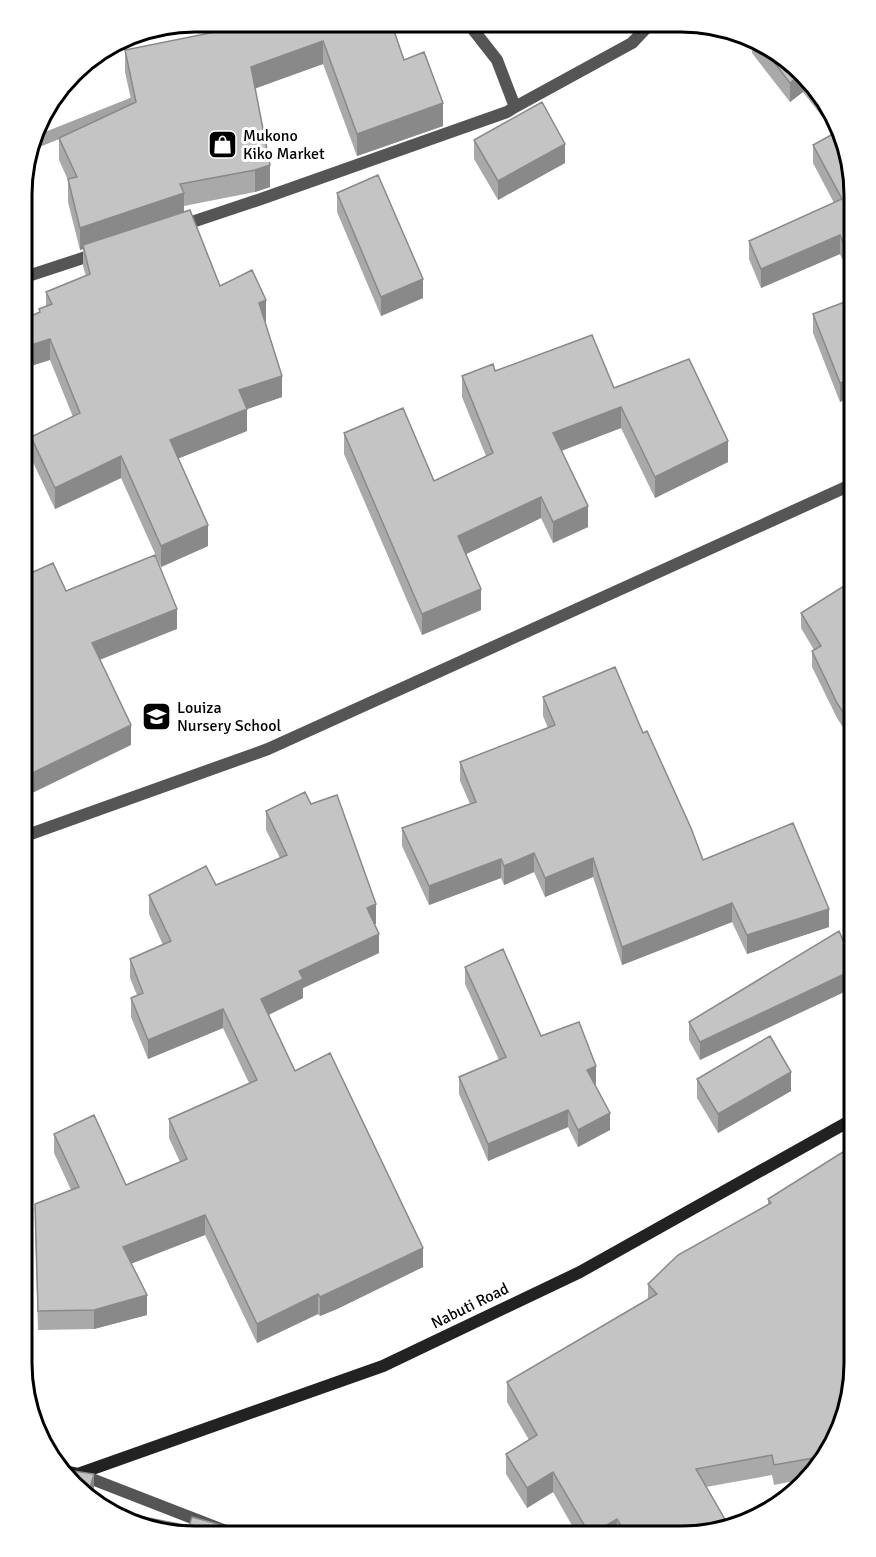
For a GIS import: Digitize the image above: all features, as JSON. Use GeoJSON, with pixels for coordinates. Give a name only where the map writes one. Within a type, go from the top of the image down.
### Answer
{"type":"FeatureCollection","features":[{"type":"Feature","properties":{"kind":"street"},"geometry":{"type":"LineString","coordinates":[[475,32],[497,60],[515,106]]}},
{"type":"Feature","properties":{"kind":"street"},"geometry":{"type":"LineString","coordinates":[[170,229],[507,112],[632,43],[642,32]]}},
{"type":"Feature","properties":{"kind":"street"},"geometry":{"type":"LineString","coordinates":[[32,275],[113,248]]}},
{"type":"Feature","properties":{"kind":"street"},"geometry":{"type":"LineString","coordinates":[[32,833],[268,749],[844,488]]}},
{"type":"Feature","properties":{"kind":"street","name":"Nabuti Road"},"geometry":{"type":"LineString","coordinates":[[74,1473],[383,1366],[580,1272],[844,1124]]}},
{"type":"Feature","properties":{"kind":"street"},"geometry":{"type":"LineString","coordinates":[[75,1474],[212,1526]]}},
{"type":"Feature","properties":{"kind":"building"},"geometry":{"type":"Polygon","coordinates":[[[215,32],[394,32],[404,60],[424,52],[443,103],[357,134],[323,41],[251,67],[270,165],[180,184],[184,193],[80,228],[68,179],[77,177],[59,138],[136,102],[125,50],[215,32]]]}},
{"type":"Feature","properties":{"kind":"building"},"geometry":{"type":"Polygon","coordinates":[[[771,58],[795,78],[790,83],[771,58]]]}},
{"type":"Feature","properties":{"kind":"building"},"geometry":{"type":"Polygon","coordinates":[[[542,102],[565,144],[498,181],[474,140],[542,102]]]}},
{"type":"Feature","properties":{"kind":"building"},"geometry":{"type":"Polygon","coordinates":[[[833,134],[836,142],[843,173],[844,244],[840,235],[761,269],[749,241],[842,199],[813,145],[833,134]]]}},
{"type":"Feature","properties":{"kind":"building"},"geometry":{"type":"Polygon","coordinates":[[[378,175],[423,279],[381,297],[337,193],[378,175]]]}},
{"type":"Feature","properties":{"kind":"building"},"geometry":{"type":"Polygon","coordinates":[[[190,210],[220,286],[252,270],[266,300],[259,303],[282,376],[239,390],[247,409],[170,440],[208,525],[161,546],[121,456],[55,488],[32,439],[32,437],[80,413],[50,339],[32,345],[32,316],[40,312],[39,309],[52,304],[46,292],[90,274],[83,245],[190,210]]]}},
{"type":"Feature","properties":{"kind":"building"},"geometry":{"type":"Polygon","coordinates":[[[844,302],[844,382],[840,383],[813,314],[844,302]]]}},
{"type":"Feature","properties":{"kind":"building"},"geometry":{"type":"Polygon","coordinates":[[[592,335],[614,388],[689,359],[728,441],[655,477],[621,407],[553,433],[588,506],[553,522],[541,497],[458,536],[481,589],[422,614],[344,433],[403,408],[434,481],[493,453],[462,376],[493,364],[495,371],[592,335]]]}},
{"type":"Feature","properties":{"kind":"building"},"geometry":{"type":"Polygon","coordinates":[[[155,555],[177,609],[92,643],[131,725],[32,773],[32,572],[53,563],[66,591],[155,555]]]}},
{"type":"Feature","properties":{"kind":"building"},"geometry":{"type":"Polygon","coordinates":[[[844,586],[844,714],[812,651],[821,646],[801,613],[844,586]]]}},
{"type":"Feature","properties":{"kind":"building"},"geometry":{"type":"Polygon","coordinates":[[[615,667],[643,733],[647,731],[703,860],[793,823],[829,909],[747,935],[732,903],[622,947],[593,858],[545,878],[534,853],[504,866],[501,859],[429,886],[402,828],[476,802],[460,762],[555,725],[543,697],[615,667]]]}},
{"type":"Feature","properties":{"kind":"building"},"geometry":{"type":"Polygon","coordinates":[[[305,792],[311,804],[337,795],[376,904],[367,908],[379,934],[299,971],[303,979],[261,999],[295,1071],[330,1053],[423,1248],[320,1297],[318,1294],[257,1324],[205,1215],[123,1247],[147,1295],[94,1310],[38,1311],[35,1204],[79,1187],[54,1134],[94,1115],[126,1185],[187,1159],[169,1119],[257,1080],[223,1009],[148,1040],[131,998],[143,993],[130,959],[171,941],[149,895],[206,866],[216,885],[287,855],[266,811],[305,792]]]}},
{"type":"Feature","properties":{"kind":"building"},"geometry":{"type":"Polygon","coordinates":[[[839,931],[844,942],[844,974],[700,1042],[689,1022],[839,931]]]}},
{"type":"Feature","properties":{"kind":"building"},"geometry":{"type":"Polygon","coordinates":[[[503,949],[541,1036],[579,1022],[596,1066],[587,1070],[610,1113],[578,1130],[568,1110],[488,1144],[459,1077],[506,1057],[465,967],[503,949]]]}},
{"type":"Feature","properties":{"kind":"building"},"geometry":{"type":"Polygon","coordinates":[[[770,1036],[791,1072],[718,1114],[697,1079],[770,1036]]]}},
{"type":"Feature","properties":{"kind":"building"},"geometry":{"type":"Polygon","coordinates":[[[844,1151],[844,1374],[839,1405],[832,1425],[814,1458],[774,1465],[772,1455],[696,1469],[725,1520],[703,1524],[621,1526],[617,1519],[605,1526],[585,1526],[553,1472],[527,1488],[506,1454],[537,1435],[507,1382],[657,1294],[648,1284],[678,1255],[771,1203],[768,1199],[844,1151]]]}},
{"type":"Feature","properties":{"kind":"building"},"geometry":{"type":"Polygon","coordinates":[[[73,1471],[94,1474],[90,1488],[73,1471]]]}},
{"type":"Feature","properties":{"kind":"building"},"geometry":{"type":"Polygon","coordinates":[[[144,1517],[184,1525],[152,1520],[144,1517]]]}},
{"type":"Feature","properties":{"kind":"building"},"geometry":{"type":"Polygon","coordinates":[[[192,1517],[225,1526],[189,1526],[192,1517]]]}},
{"type":"Feature","properties":{"kind":"waterway"},"geometry":{"type":"LineString","coordinates":[[245,39],[249,32]]}},
{"type":"Feature","properties":{"kind":"waterway"},"geometry":{"type":"LineString","coordinates":[[41,140],[146,98]]}},
{"type":"Feature","properties":{"kind":"place","name":"Mukono Kiko Market"},"geometry":{"type":"Point","coordinates":[222,145]}},
{"type":"Feature","properties":{"kind":"place","name":"Louiza Nursery School"},"geometry":{"type":"Point","coordinates":[156,717]}}]}
